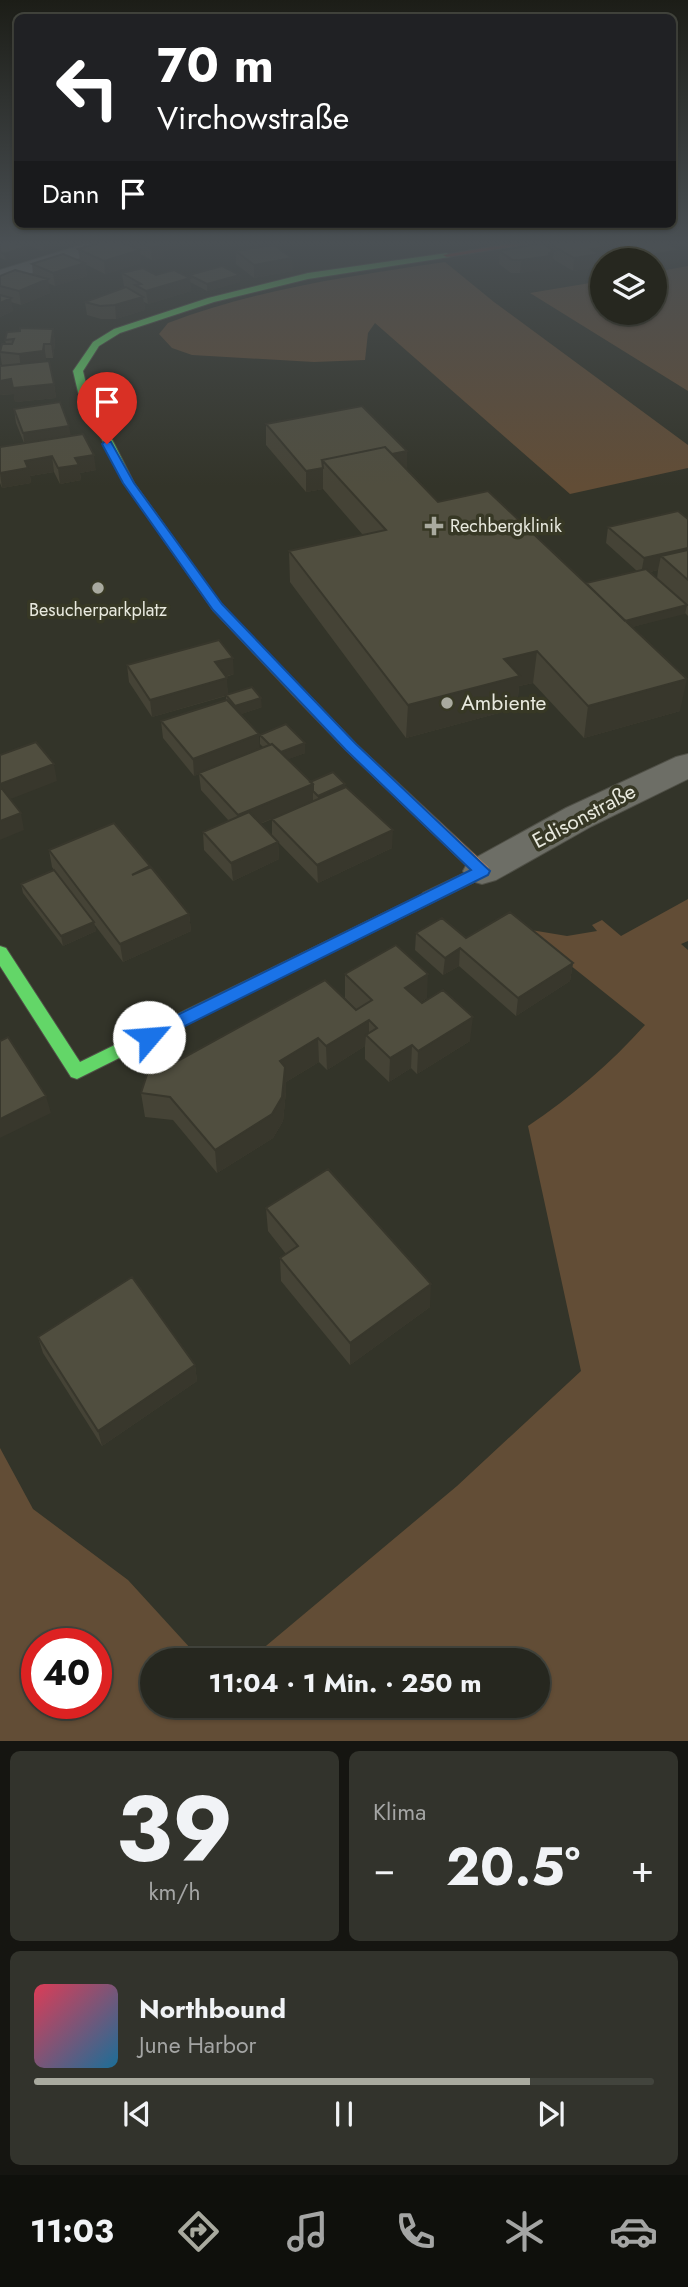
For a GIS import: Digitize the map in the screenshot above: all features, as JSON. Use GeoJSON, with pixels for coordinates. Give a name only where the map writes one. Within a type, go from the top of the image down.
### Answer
{"type":"FeatureCollection","features":[{"type":"Feature","properties":{"kind":"street"},"geometry":{"type":"LineString","coordinates":[[0,952],[78,1072],[482,871],[351,747],[217,607],[129,483],[83,392],[78,370],[96,344],[117,331],[141,323]]}},
{"type":"Feature","properties":{"kind":"street","name":"Edisonstraße"},"geometry":{"type":"LineString","coordinates":[[482,871],[590,811],[688,765]]}},
{"type":"Feature","properties":{"kind":"shaded area"},"geometry":{"type":"Polygon","coordinates":[[[168,323],[375,323],[368,333],[365,360],[314,362],[192,355],[172,348],[159,334],[168,323]]]}},
{"type":"Feature","properties":{"kind":"shaded area"},"geometry":{"type":"Polygon","coordinates":[[[375,323],[523,323],[688,445],[688,468],[570,494],[375,323]]]}},
{"type":"Feature","properties":{"kind":"shaded area"},"geometry":{"type":"Polygon","coordinates":[[[579,323],[667,325],[688,323],[688,391],[579,323]]]}},
{"type":"Feature","properties":{"kind":"shaded area"},"geometry":{"type":"Polygon","coordinates":[[[688,899],[688,941],[681,944],[688,950],[688,1741],[0,1741],[0,1448],[33,1509],[128,1580],[190,1648],[140,1648],[140,1718],[550,1718],[550,1648],[264,1648],[457,1486],[581,1371],[528,1126],[590,1079],[645,1025],[525,929],[567,936],[597,931],[592,925],[602,920],[621,936],[688,899]]]}},
{"type":"Feature","properties":{"kind":"building"},"geometry":{"type":"Polygon","coordinates":[[[20,328],[53,329],[51,344],[44,344],[43,351],[19,354],[0,352],[2,344],[12,344],[14,339],[5,340],[7,332],[20,331],[20,328]]]}},
{"type":"Feature","properties":{"kind":"building"},"geometry":{"type":"Polygon","coordinates":[[[49,361],[54,384],[13,388],[11,379],[0,381],[0,366],[49,361]]]}},
{"type":"Feature","properties":{"kind":"building"},"geometry":{"type":"Polygon","coordinates":[[[60,402],[69,426],[23,433],[14,409],[60,402]]]}},
{"type":"Feature","properties":{"kind":"building"},"geometry":{"type":"Polygon","coordinates":[[[362,406],[407,451],[392,454],[385,447],[322,460],[323,468],[306,471],[266,424],[362,406]]]}},
{"type":"Feature","properties":{"kind":"building"},"geometry":{"type":"Polygon","coordinates":[[[83,434],[94,455],[75,458],[79,465],[58,468],[52,456],[25,461],[28,468],[0,473],[0,447],[83,434]]]}},
{"type":"Feature","properties":{"kind":"building","name":"Rechbergklinik"},"geometry":{"type":"Polygon","coordinates":[[[385,447],[438,502],[488,491],[687,679],[588,706],[537,651],[504,659],[520,676],[408,705],[289,551],[386,530],[322,460],[385,447]]]}},
{"type":"Feature","properties":{"kind":"building"},"geometry":{"type":"Polygon","coordinates":[[[678,511],[688,519],[688,548],[644,558],[608,527],[678,511]]]}},
{"type":"Feature","properties":{"kind":"building"},"geometry":{"type":"Polygon","coordinates":[[[688,550],[688,580],[661,556],[688,550]]]}},
{"type":"Feature","properties":{"kind":"building"},"geometry":{"type":"Polygon","coordinates":[[[646,569],[687,605],[625,621],[586,583],[646,569]]]}},
{"type":"Feature","properties":{"kind":"building"},"geometry":{"type":"Polygon","coordinates":[[[219,640],[233,658],[215,662],[227,678],[150,700],[127,665],[219,640]]]}},
{"type":"Feature","properties":{"kind":"building"},"geometry":{"type":"Polygon","coordinates":[[[252,687],[261,698],[235,706],[226,695],[252,687]]]}},
{"type":"Feature","properties":{"kind":"building"},"geometry":{"type":"Polygon","coordinates":[[[227,700],[259,734],[193,759],[161,721],[227,700]]]}},
{"type":"Feature","properties":{"kind":"building"},"geometry":{"type":"Polygon","coordinates":[[[286,724],[305,743],[281,752],[260,735],[286,724]]]}},
{"type":"Feature","properties":{"kind":"building"},"geometry":{"type":"Polygon","coordinates":[[[36,742],[54,764],[0,784],[0,755],[36,742]]]}},
{"type":"Feature","properties":{"kind":"building"},"geometry":{"type":"Polygon","coordinates":[[[272,744],[313,784],[238,815],[199,773],[272,744]]]}},
{"type":"Feature","properties":{"kind":"building"},"geometry":{"type":"Polygon","coordinates":[[[333,772],[345,784],[318,796],[310,782],[333,772]]]}},
{"type":"Feature","properties":{"kind":"building"},"geometry":{"type":"Polygon","coordinates":[[[0,786],[21,813],[0,821],[0,786]]]}},
{"type":"Feature","properties":{"kind":"building"},"geometry":{"type":"Polygon","coordinates":[[[346,787],[393,830],[317,865],[272,819],[346,787]]]}},
{"type":"Feature","properties":{"kind":"building"},"geometry":{"type":"Polygon","coordinates":[[[249,812],[278,842],[231,863],[203,832],[249,812]]]}},
{"type":"Feature","properties":{"kind":"building"},"geometry":{"type":"Polygon","coordinates":[[[114,823],[150,866],[132,875],[151,867],[189,914],[120,944],[49,850],[114,823]]]}},
{"type":"Feature","properties":{"kind":"building"},"geometry":{"type":"Polygon","coordinates":[[[54,870],[94,922],[61,936],[21,884],[54,870]]]}},
{"type":"Feature","properties":{"kind":"building"},"geometry":{"type":"Polygon","coordinates":[[[510,912],[573,963],[518,998],[460,948],[445,958],[416,933],[442,918],[466,938],[510,912]]]}},
{"type":"Feature","properties":{"kind":"building"},"geometry":{"type":"Polygon","coordinates":[[[396,945],[428,974],[405,988],[422,1003],[443,990],[473,1017],[418,1051],[412,1045],[390,1058],[366,1035],[377,1028],[369,1020],[326,1046],[318,1038],[280,1061],[285,1067],[282,1097],[272,1114],[215,1150],[170,1097],[141,1093],[152,1059],[176,1062],[325,980],[356,1010],[372,1000],[345,974],[396,945]]]}},
{"type":"Feature","properties":{"kind":"building"},"geometry":{"type":"Polygon","coordinates":[[[8,1037],[46,1096],[0,1119],[0,1041],[8,1037]]]}},
{"type":"Feature","properties":{"kind":"building"},"geometry":{"type":"Polygon","coordinates":[[[328,1169],[431,1284],[350,1343],[280,1258],[298,1246],[266,1208],[328,1169]]]}},
{"type":"Feature","properties":{"kind":"building"},"geometry":{"type":"Polygon","coordinates":[[[132,1277],[195,1365],[98,1431],[38,1337],[132,1277]]]}},
{"type":"Feature","properties":{"kind":"traffic: fast"},"geometry":{"type":"LineString","coordinates":[[141,323],[117,331],[96,344],[78,371],[83,392],[129,483],[217,607],[298,692]]}},
{"type":"Feature","properties":{"kind":"traffic: fast"},"geometry":{"type":"LineString","coordinates":[[0,952],[77,1072],[429,897]]}},
{"type":"Feature","properties":{"kind":"traffic: slow"},"geometry":{"type":"LineString","coordinates":[[298,692],[351,747],[482,871],[429,897]]}},
{"type":"Feature","properties":{"kind":"place","name":"Rechbergklinik"},"geometry":{"type":"Point","coordinates":[434,526]}},
{"type":"Feature","properties":{"kind":"place","name":"Besucherparkplatz"},"geometry":{"type":"Point","coordinates":[98,588]}},
{"type":"Feature","properties":{"kind":"place","name":"Ambiente"},"geometry":{"type":"Point","coordinates":[447,703]}},
{"type":"Feature","properties":{"kind":"route"},"geometry":{"type":"LineString","coordinates":[[107,444],[129,483],[217,607],[351,747],[482,871],[149,1037]]}}]}
